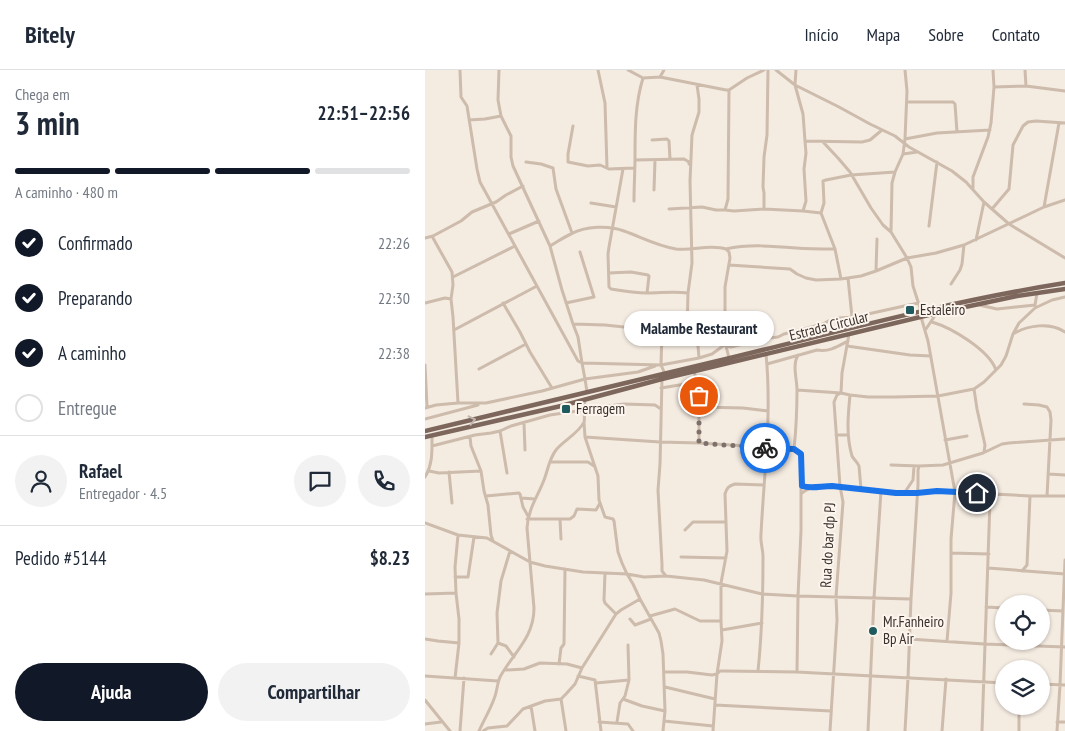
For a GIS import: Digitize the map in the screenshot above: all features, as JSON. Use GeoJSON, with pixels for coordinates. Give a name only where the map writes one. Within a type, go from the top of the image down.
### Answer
{"type":"FeatureCollection","features":[{"type":"Feature","properties":{"kind":"main road","name":"Estrada Circular"},"geometry":{"type":"LineString","coordinates":[[425,431],[921,311],[1015,291],[1065,283]]}},
{"type":"Feature","properties":{"kind":"main road","name":"Estrada Circular"},"geometry":{"type":"LineString","coordinates":[[425,437],[937,312],[1065,289]]}},
{"type":"Feature","properties":{"kind":"street"},"geometry":{"type":"LineString","coordinates":[[460,70],[461,97],[467,106],[480,182],[578,361],[582,363],[661,365],[699,358],[712,354],[725,346]]}},
{"type":"Feature","properties":{"kind":"street"},"geometry":{"type":"LineString","coordinates":[[499,70],[498,100],[501,116],[511,136],[513,166],[550,246],[578,337],[587,392]]}},
{"type":"Feature","properties":{"kind":"street"},"geometry":{"type":"LineString","coordinates":[[598,70],[605,103],[607,168]]}},
{"type":"Feature","properties":{"kind":"street"},"geometry":{"type":"LineString","coordinates":[[628,70],[643,78],[660,77],[726,90],[763,70]]}},
{"type":"Feature","properties":{"kind":"street"},"geometry":{"type":"LineString","coordinates":[[660,77],[664,70]]}},
{"type":"Feature","properties":{"kind":"street"},"geometry":{"type":"LineString","coordinates":[[764,209],[763,187],[767,135],[768,70]]}},
{"type":"Feature","properties":{"kind":"street"},"geometry":{"type":"LineString","coordinates":[[776,70],[795,85],[905,141],[909,147],[952,171],[967,182],[984,202],[1009,224],[1065,258]]}},
{"type":"Feature","properties":{"kind":"street"},"geometry":{"type":"LineString","coordinates":[[796,70],[795,85],[803,114],[806,153],[804,169],[806,201],[803,210]]}},
{"type":"Feature","properties":{"kind":"street"},"geometry":{"type":"LineString","coordinates":[[891,232],[892,183],[903,154],[905,141],[907,92],[905,70]]}},
{"type":"Feature","properties":{"kind":"street"},"geometry":{"type":"LineString","coordinates":[[973,189],[973,177],[990,130],[993,70]]}},
{"type":"Feature","properties":{"kind":"street"},"geometry":{"type":"LineString","coordinates":[[1025,70],[1026,86]]}},
{"type":"Feature","properties":{"kind":"street"},"geometry":{"type":"LineString","coordinates":[[634,200],[636,107],[643,78]]}},
{"type":"Feature","properties":{"kind":"street"},"geometry":{"type":"LineString","coordinates":[[687,331],[688,292],[691,272],[690,167],[692,135],[699,112],[697,85]]}},
{"type":"Feature","properties":{"kind":"street"},"geometry":{"type":"LineString","coordinates":[[993,87],[1026,86],[1065,91]]}},
{"type":"Feature","properties":{"kind":"street"},"geometry":{"type":"LineString","coordinates":[[725,210],[728,199],[729,90]]}},
{"type":"Feature","properties":{"kind":"street"},"geometry":{"type":"LineString","coordinates":[[907,102],[954,103],[957,132]]}},
{"type":"Feature","properties":{"kind":"street"},"geometry":{"type":"LineString","coordinates":[[469,120],[501,116]]}},
{"type":"Feature","properties":{"kind":"street"},"geometry":{"type":"LineString","coordinates":[[992,209],[1009,189],[1013,145],[1023,126],[1031,121],[1065,123]]}},
{"type":"Feature","properties":{"kind":"street"},"geometry":{"type":"LineString","coordinates":[[1044,207],[1059,123]]}},
{"type":"Feature","properties":{"kind":"street"},"geometry":{"type":"LineString","coordinates":[[573,126],[568,162],[588,166],[600,165],[607,168],[634,168]]}},
{"type":"Feature","properties":{"kind":"street"},"geometry":{"type":"LineString","coordinates":[[805,141],[863,142],[870,140],[882,130]]}},
{"type":"Feature","properties":{"kind":"street"},"geometry":{"type":"LineString","coordinates":[[905,141],[937,133],[990,130]]}},
{"type":"Feature","properties":{"kind":"street"},"geometry":{"type":"LineString","coordinates":[[983,131],[988,137]]}},
{"type":"Feature","properties":{"kind":"street"},"geometry":{"type":"LineString","coordinates":[[652,140],[667,139],[669,141],[670,159]]}},
{"type":"Feature","properties":{"kind":"street"},"geometry":{"type":"LineString","coordinates":[[823,142],[851,175],[871,208],[883,225],[891,232],[907,258],[921,311]]}},
{"type":"Feature","properties":{"kind":"street"},"geometry":{"type":"LineString","coordinates":[[903,154],[917,152]]}},
{"type":"Feature","properties":{"kind":"street"},"geometry":{"type":"LineString","coordinates":[[635,160],[684,159],[689,162],[690,167]]}},
{"type":"Feature","properties":{"kind":"street"},"geometry":{"type":"LineString","coordinates":[[654,190],[655,160]]}},
{"type":"Feature","properties":{"kind":"street"},"geometry":{"type":"LineString","coordinates":[[526,162],[553,168],[556,189],[572,233]]}},
{"type":"Feature","properties":{"kind":"street"},"geometry":{"type":"LineString","coordinates":[[929,226],[937,162]]}},
{"type":"Feature","properties":{"kind":"street"},"geometry":{"type":"LineString","coordinates":[[623,169],[608,254],[609,287],[626,292],[688,292]]}},
{"type":"Feature","properties":{"kind":"street"},"geometry":{"type":"LineString","coordinates":[[841,279],[835,249],[821,213],[823,181],[851,175],[895,172]]}},
{"type":"Feature","properties":{"kind":"street"},"geometry":{"type":"LineString","coordinates":[[967,182],[973,177]]}},
{"type":"Feature","properties":{"kind":"street"},"geometry":{"type":"LineString","coordinates":[[425,238],[433,236],[471,212],[492,204],[523,186]]}},
{"type":"Feature","properties":{"kind":"street"},"geometry":{"type":"LineString","coordinates":[[728,199],[734,211]]}},
{"type":"Feature","properties":{"kind":"street"},"geometry":{"type":"LineString","coordinates":[[729,265],[790,269],[806,278],[816,280],[848,278],[876,271],[907,258],[936,253],[964,245],[1044,207],[1065,200]]}},
{"type":"Feature","properties":{"kind":"street"},"geometry":{"type":"LineString","coordinates":[[975,240],[984,202]]}},
{"type":"Feature","properties":{"kind":"street"},"geometry":{"type":"LineString","coordinates":[[591,203],[616,207]]}},
{"type":"Feature","properties":{"kind":"street"},"geometry":{"type":"LineString","coordinates":[[669,209],[702,207],[734,211],[764,209],[803,210],[821,213]]}},
{"type":"Feature","properties":{"kind":"street"},"geometry":{"type":"LineString","coordinates":[[509,234],[539,220]]}},
{"type":"Feature","properties":{"kind":"street"},"geometry":{"type":"LineString","coordinates":[[550,246],[572,233],[591,228],[613,228],[662,246],[678,249],[719,247],[726,249],[733,247],[770,246],[835,249]]}},
{"type":"Feature","properties":{"kind":"street"},"geometry":{"type":"LineString","coordinates":[[433,236],[453,277],[451,299],[458,403]]}},
{"type":"Feature","properties":{"kind":"street"},"geometry":{"type":"LineString","coordinates":[[876,271],[877,239]]}},
{"type":"Feature","properties":{"kind":"street"},"geometry":{"type":"LineString","coordinates":[[951,284],[962,264],[964,245]]}},
{"type":"Feature","properties":{"kind":"street"},"geometry":{"type":"LineString","coordinates":[[453,277],[515,246]]}},
{"type":"Feature","properties":{"kind":"street"},"geometry":{"type":"LineString","coordinates":[[726,249],[729,252],[729,265],[726,276],[725,346],[729,358]]}},
{"type":"Feature","properties":{"kind":"street"},"geometry":{"type":"LineString","coordinates":[[566,303],[594,297],[581,252]]}},
{"type":"Feature","properties":{"kind":"street"},"geometry":{"type":"LineString","coordinates":[[609,273],[631,272],[648,275],[647,293]]}},
{"type":"Feature","properties":{"kind":"street"},"geometry":{"type":"LineString","coordinates":[[848,278],[852,317]]}},
{"type":"Feature","properties":{"kind":"street"},"geometry":{"type":"LineString","coordinates":[[454,330],[537,286]]}},
{"type":"Feature","properties":{"kind":"street"},"geometry":{"type":"LineString","coordinates":[[1035,307],[1037,293]]}},
{"type":"Feature","properties":{"kind":"street"},"geometry":{"type":"LineString","coordinates":[[797,390],[894,397],[938,396],[974,389],[1001,365],[1019,323],[1035,307],[1048,301],[1065,297]]}},
{"type":"Feature","properties":{"kind":"street"},"geometry":{"type":"LineString","coordinates":[[425,303],[445,298],[451,299]]}},
{"type":"Feature","properties":{"kind":"street"},"geometry":{"type":"LineString","coordinates":[[503,303],[552,388]]}},
{"type":"Feature","properties":{"kind":"street"},"geometry":{"type":"LineString","coordinates":[[573,324],[605,325],[662,331],[687,331],[710,341],[734,347],[762,339],[778,337],[840,317],[852,317],[919,303]]}},
{"type":"Feature","properties":{"kind":"street"},"geometry":{"type":"LineString","coordinates":[[976,305],[997,309],[1035,307]]}},
{"type":"Feature","properties":{"kind":"street"},"geometry":{"type":"LineString","coordinates":[[926,330],[937,312]]}},
{"type":"Feature","properties":{"kind":"street"},"geometry":{"type":"LineString","coordinates":[[921,317],[926,330],[955,492],[947,641]]}},
{"type":"Feature","properties":{"kind":"street"},"geometry":{"type":"LineString","coordinates":[[932,322],[945,325],[978,346],[994,365],[996,371]]}},
{"type":"Feature","properties":{"kind":"street"},"geometry":{"type":"LineString","coordinates":[[1013,334],[1020,330],[1044,326],[1055,327],[1065,332]]}},
{"type":"Feature","properties":{"kind":"street"},"geometry":{"type":"LineString","coordinates":[[662,331],[661,365],[665,374]]}},
{"type":"Feature","properties":{"kind":"street"},"geometry":{"type":"LineString","coordinates":[[697,334],[699,358]]}},
{"type":"Feature","properties":{"kind":"street","name":"Rua do bar dp PJ"},"geometry":{"type":"LineString","coordinates":[[830,731],[837,620],[836,597],[843,502],[840,486],[834,402],[837,395],[841,393],[842,373],[849,334]]}},
{"type":"Feature","properties":{"kind":"street"},"geometry":{"type":"LineString","coordinates":[[767,364],[817,350],[832,350],[848,341]]}},
{"type":"Feature","properties":{"kind":"street"},"geometry":{"type":"LineString","coordinates":[[479,369],[526,344]]}},
{"type":"Feature","properties":{"kind":"street"},"geometry":{"type":"LineString","coordinates":[[847,346],[895,354],[931,356]]}},
{"type":"Feature","properties":{"kind":"street"},"geometry":{"type":"LineString","coordinates":[[759,671],[762,624],[763,555],[761,536],[768,381],[765,354]]}},
{"type":"Feature","properties":{"kind":"street"},"geometry":{"type":"LineString","coordinates":[[794,449],[797,390],[796,357]]}},
{"type":"Feature","properties":{"kind":"street"},"geometry":{"type":"LineString","coordinates":[[425,365],[426,407],[458,403],[486,403]]}},
{"type":"Feature","properties":{"kind":"street"},"geometry":{"type":"LineString","coordinates":[[425,419],[585,379],[638,372],[656,365]]}},
{"type":"Feature","properties":{"kind":"street"},"geometry":{"type":"LineString","coordinates":[[694,372],[699,386],[699,443]]}},
{"type":"Feature","properties":{"kind":"street"},"geometry":{"type":"LineString","coordinates":[[659,577],[662,571],[659,490],[662,380]]}},
{"type":"Feature","properties":{"kind":"street"},"geometry":{"type":"LineString","coordinates":[[661,388],[698,382]]}},
{"type":"Feature","properties":{"kind":"street"},"geometry":{"type":"LineString","coordinates":[[974,389],[985,445],[983,453]]}},
{"type":"Feature","properties":{"kind":"street"},"geometry":{"type":"LineString","coordinates":[[849,395],[848,435],[852,457],[859,466],[861,488]]}},
{"type":"Feature","properties":{"kind":"street"},"geometry":{"type":"LineString","coordinates":[[585,399],[585,437],[598,476],[598,494],[602,510],[605,517],[614,521],[618,552],[627,574],[659,633],[663,654],[665,687],[663,731]]}},
{"type":"Feature","properties":{"kind":"street"},"geometry":{"type":"LineString","coordinates":[[655,405],[661,399]]}},
{"type":"Feature","properties":{"kind":"street"},"geometry":{"type":"LineString","coordinates":[[432,446],[475,435],[491,434],[550,415],[592,410],[619,404],[655,405],[661,409]]}},
{"type":"Feature","properties":{"kind":"street"},"geometry":{"type":"LineString","coordinates":[[1024,404],[1049,408],[1051,420],[1047,496]]}},
{"type":"Feature","properties":{"kind":"street"},"geometry":{"type":"LineString","coordinates":[[699,407],[743,408],[767,411]]}},
{"type":"Feature","properties":{"kind":"street"},"geometry":{"type":"LineString","coordinates":[[528,518],[556,451],[584,422]]}},
{"type":"Feature","properties":{"kind":"street"},"geometry":{"type":"LineString","coordinates":[[524,423],[525,450]]}},
{"type":"Feature","properties":{"kind":"street"},"geometry":{"type":"LineString","coordinates":[[500,431],[507,473]]}},
{"type":"Feature","properties":{"kind":"street"},"geometry":{"type":"LineString","coordinates":[[836,435],[848,435]]}},
{"type":"Feature","properties":{"kind":"street"},"geometry":{"type":"LineString","coordinates":[[425,477],[429,471],[432,456],[432,436]]}},
{"type":"Feature","properties":{"kind":"street"},"geometry":{"type":"LineString","coordinates":[[945,440],[967,436]]}},
{"type":"Feature","properties":{"kind":"street"},"geometry":{"type":"LineString","coordinates":[[470,437],[471,446],[481,471],[493,542]]}},
{"type":"Feature","properties":{"kind":"street"},"geometry":{"type":"LineString","coordinates":[[585,437],[794,449],[801,454],[802,493],[797,672]]}},
{"type":"Feature","properties":{"kind":"street"},"geometry":{"type":"LineString","coordinates":[[891,465],[943,465],[983,453],[1002,444],[1065,439]]}},
{"type":"Feature","properties":{"kind":"street"},"geometry":{"type":"LineString","coordinates":[[985,445],[992,449]]}},
{"type":"Feature","properties":{"kind":"street"},"geometry":{"type":"LineString","coordinates":[[550,462],[588,462],[594,466]]}},
{"type":"Feature","properties":{"kind":"street"},"geometry":{"type":"LineString","coordinates":[[905,493],[913,480],[914,466]]}},
{"type":"Feature","properties":{"kind":"street"},"geometry":{"type":"LineString","coordinates":[[905,731],[919,466]]}},
{"type":"Feature","properties":{"kind":"street"},"geometry":{"type":"LineString","coordinates":[[429,471],[439,473],[481,471]]}},
{"type":"Feature","properties":{"kind":"street"},"geometry":{"type":"LineString","coordinates":[[449,472],[452,503]]}},
{"type":"Feature","properties":{"kind":"street"},"geometry":{"type":"LineString","coordinates":[[1048,474],[1065,475]]}},
{"type":"Feature","properties":{"kind":"street"},"geometry":{"type":"LineString","coordinates":[[664,721],[713,729],[717,674],[722,640],[721,583],[726,558],[725,494],[728,487],[735,484],[764,485]]}},
{"type":"Feature","properties":{"kind":"street"},"geometry":{"type":"LineString","coordinates":[[802,486],[808,488],[840,486],[905,493],[937,491],[1064,497]]}},
{"type":"Feature","properties":{"kind":"street"},"geometry":{"type":"LineString","coordinates":[[802,493],[808,488]]}},
{"type":"Feature","properties":{"kind":"street"},"geometry":{"type":"LineString","coordinates":[[868,731],[881,491]]}},
{"type":"Feature","properties":{"kind":"street"},"geometry":{"type":"LineString","coordinates":[[479,731],[493,705],[498,681],[526,638],[534,614],[528,518],[520,494],[485,496]]}},
{"type":"Feature","properties":{"kind":"street"},"geometry":{"type":"LineString","coordinates":[[982,731],[990,501],[985,494]]}},
{"type":"Feature","properties":{"kind":"street"},"geometry":{"type":"LineString","coordinates":[[990,501],[996,494]]}},
{"type":"Feature","properties":{"kind":"street"},"geometry":{"type":"LineString","coordinates":[[1022,571],[1027,565],[1030,496]]}},
{"type":"Feature","properties":{"kind":"street"},"geometry":{"type":"LineString","coordinates":[[521,498],[535,499]]}},
{"type":"Feature","properties":{"kind":"street"},"geometry":{"type":"LineString","coordinates":[[596,510],[600,503]]}},
{"type":"Feature","properties":{"kind":"street"},"geometry":{"type":"LineString","coordinates":[[528,518],[573,518],[577,509],[602,510]]}},
{"type":"Feature","properties":{"kind":"street"},"geometry":{"type":"LineString","coordinates":[[560,519],[561,539]]}},
{"type":"Feature","properties":{"kind":"street"},"geometry":{"type":"LineString","coordinates":[[685,530],[697,521],[726,522]]}},
{"type":"Feature","properties":{"kind":"street"},"geometry":{"type":"LineString","coordinates":[[425,523],[458,535],[487,538],[530,562],[565,569],[591,573],[627,574],[637,577],[666,576],[704,580],[762,594],[911,599]]}},
{"type":"Feature","properties":{"kind":"street"},"geometry":{"type":"LineString","coordinates":[[455,678],[459,643],[455,577],[458,535]]}},
{"type":"Feature","properties":{"kind":"street"},"geometry":{"type":"LineString","coordinates":[[487,538],[491,535]]}},
{"type":"Feature","properties":{"kind":"street"},"geometry":{"type":"LineString","coordinates":[[455,577],[468,577],[474,537]]}},
{"type":"Feature","properties":{"kind":"street"},"geometry":{"type":"LineString","coordinates":[[491,654],[498,643],[497,613],[501,581],[510,551]]}},
{"type":"Feature","properties":{"kind":"street"},"geometry":{"type":"LineString","coordinates":[[951,553],[989,554]]}},
{"type":"Feature","properties":{"kind":"street"},"geometry":{"type":"LineString","coordinates":[[681,557],[726,558]]}},
{"type":"Feature","properties":{"kind":"street"},"geometry":{"type":"LineString","coordinates":[[1057,731],[1063,647],[1065,560]]}},
{"type":"Feature","properties":{"kind":"street"},"geometry":{"type":"LineString","coordinates":[[530,568],[539,564]]}},
{"type":"Feature","properties":{"kind":"street"},"geometry":{"type":"LineString","coordinates":[[1027,565],[1032,572]]}},
{"type":"Feature","properties":{"kind":"street"},"geometry":{"type":"LineString","coordinates":[[989,568],[1065,574]]}},
{"type":"Feature","properties":{"kind":"street"},"geometry":{"type":"LineString","coordinates":[[559,664],[561,648],[564,644],[565,569]]}},
{"type":"Feature","properties":{"kind":"street"},"geometry":{"type":"LineString","coordinates":[[662,571],[666,576]]}},
{"type":"Feature","properties":{"kind":"street"},"geometry":{"type":"LineString","coordinates":[[605,573],[604,600],[616,614]]}},
{"type":"Feature","properties":{"kind":"street"},"geometry":{"type":"LineString","coordinates":[[633,584],[637,577]]}},
{"type":"Feature","properties":{"kind":"street"},"geometry":{"type":"LineString","coordinates":[[425,594],[456,593]]}},
{"type":"Feature","properties":{"kind":"street"},"geometry":{"type":"LineString","coordinates":[[483,731],[488,728],[507,726],[523,709],[545,701],[561,699],[575,684],[582,668],[616,614],[640,599]]}},
{"type":"Feature","properties":{"kind":"street"},"geometry":{"type":"LineString","coordinates":[[986,606],[995,607]]}},
{"type":"Feature","properties":{"kind":"street"},"geometry":{"type":"LineString","coordinates":[[630,619],[637,625],[650,618],[675,610],[700,621],[721,621]]}},
{"type":"Feature","properties":{"kind":"street"},"geometry":{"type":"LineString","coordinates":[[1050,610],[1063,611]]}},
{"type":"Feature","properties":{"kind":"street"},"geometry":{"type":"LineString","coordinates":[[722,630],[762,624]]}},
{"type":"Feature","properties":{"kind":"street"},"geometry":{"type":"LineString","coordinates":[[909,638],[985,644],[1063,647]]}},
{"type":"Feature","properties":{"kind":"street"},"geometry":{"type":"LineString","coordinates":[[425,639],[459,643]]}},
{"type":"Feature","properties":{"kind":"street"},"geometry":{"type":"LineString","coordinates":[[498,643],[506,646],[514,657]]}},
{"type":"Feature","properties":{"kind":"street"},"geometry":{"type":"LineString","coordinates":[[617,722],[620,703],[625,696],[629,680],[628,645]]}},
{"type":"Feature","properties":{"kind":"street"},"geometry":{"type":"LineString","coordinates":[[505,670],[524,669],[540,663],[582,668]]}},
{"type":"Feature","properties":{"kind":"street"},"geometry":{"type":"LineString","coordinates":[[664,672],[717,674],[722,671],[797,672],[995,683]]}},
{"type":"Feature","properties":{"kind":"street"},"geometry":{"type":"LineString","coordinates":[[425,676],[498,681]]}},
{"type":"Feature","properties":{"kind":"street"},"geometry":{"type":"LineString","coordinates":[[578,676],[593,679],[596,683],[601,731]]}},
{"type":"Feature","properties":{"kind":"street"},"geometry":{"type":"LineString","coordinates":[[460,731],[465,678]]}},
{"type":"Feature","properties":{"kind":"street"},"geometry":{"type":"LineString","coordinates":[[942,731],[946,679]]}},
{"type":"Feature","properties":{"kind":"street"},"geometry":{"type":"LineString","coordinates":[[596,683],[629,680]]}},
{"type":"Feature","properties":{"kind":"street"},"geometry":{"type":"LineString","coordinates":[[1050,684],[1065,685]]}},
{"type":"Feature","properties":{"kind":"street"},"geometry":{"type":"LineString","coordinates":[[665,687],[715,699]]}},
{"type":"Feature","properties":{"kind":"street"},"geometry":{"type":"LineString","coordinates":[[561,699],[565,731]]}},
{"type":"Feature","properties":{"kind":"street"},"geometry":{"type":"LineString","coordinates":[[623,699],[642,706],[665,711]]}},
{"type":"Feature","properties":{"kind":"street"},"geometry":{"type":"LineString","coordinates":[[425,700],[449,731]]}},
{"type":"Feature","properties":{"kind":"street"},"geometry":{"type":"LineString","coordinates":[[715,705],[831,711]]}},
{"type":"Feature","properties":{"kind":"street"},"geometry":{"type":"LineString","coordinates":[[531,706],[535,731]]}},
{"type":"Feature","properties":{"kind":"street"},"geometry":{"type":"LineString","coordinates":[[1019,715],[1019,731]]}},
{"type":"Feature","properties":{"kind":"street"},"geometry":{"type":"LineString","coordinates":[[425,724],[441,722]]}},
{"type":"Feature","properties":{"kind":"street"},"geometry":{"type":"LineString","coordinates":[[599,722],[628,724],[633,731]]}},
{"type":"Feature","properties":{"kind":"street"},"geometry":{"type":"LineString","coordinates":[[1057,722],[1065,722]]}},
{"type":"Feature","properties":{"kind":"street"},"geometry":{"type":"LineString","coordinates":[[482,723],[488,728]]}},
{"type":"Feature","properties":{"kind":"way so far"},"geometry":{"type":"LineString","coordinates":[[699,396],[699,443],[765,448]]}},
{"type":"Feature","properties":{"kind":"place","name":"Estaleiro"},"geometry":{"type":"Point","coordinates":[910,310]}},
{"type":"Feature","properties":{"kind":"place","name":"Malambe Restaurant"},"geometry":{"type":"Point","coordinates":[699,396]}},
{"type":"Feature","properties":{"kind":"place","name":"Ferragem"},"geometry":{"type":"Point","coordinates":[566,409]}},
{"type":"Feature","properties":{"kind":"place","name":"Mr.Fanheiro Bp Air"},"geometry":{"type":"Point","coordinates":[873,631]}},
{"type":"Feature","properties":{"kind":"route"},"geometry":{"type":"LineString","coordinates":[[765,448],[794,449],[798,451],[802,459],[802,486],[808,488],[832,486],[896,493],[937,491],[977,493]]}}]}
